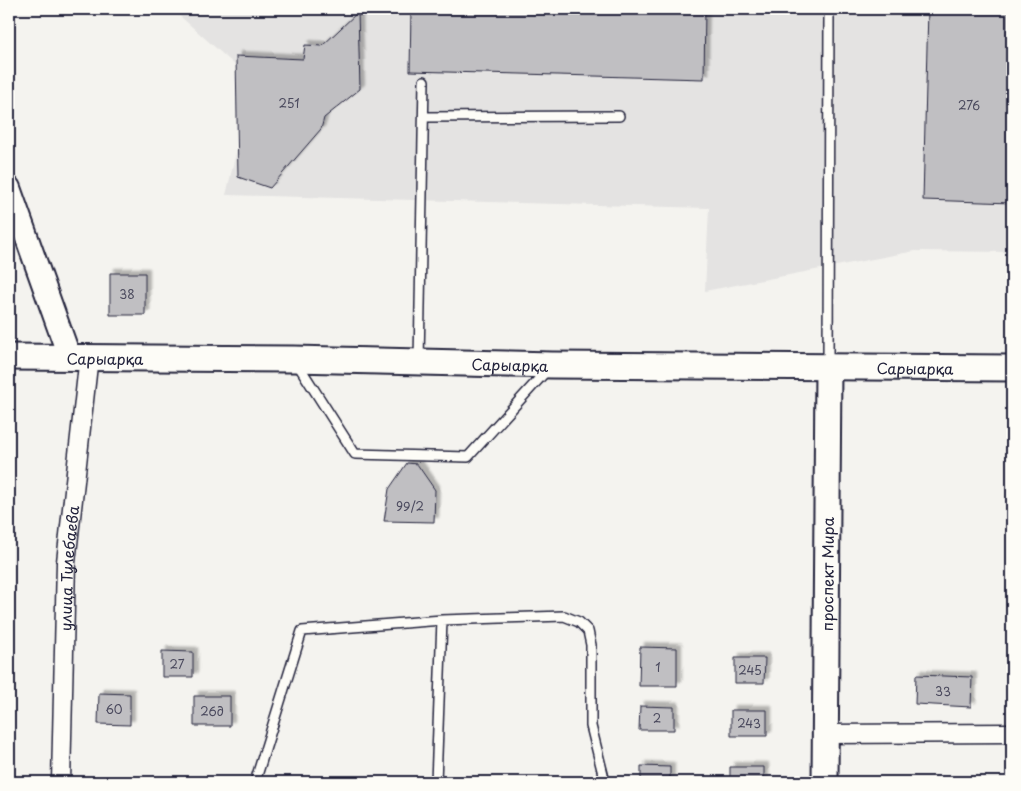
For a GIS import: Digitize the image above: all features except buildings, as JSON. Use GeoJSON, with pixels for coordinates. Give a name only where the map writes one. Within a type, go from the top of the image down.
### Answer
{"type":"FeatureCollection","features":[{"type":"Feature","properties":{"kind":"main road","name":"Сарыарқа"},"geometry":{"type":"LineString","coordinates":[[9,357],[294,359],[552,365],[1012,368]]}},
{"type":"Feature","properties":{"kind":"main road","name":"проспект Мира"},"geometry":{"type":"LineString","coordinates":[[826,782],[828,366]]}},
{"type":"Feature","properties":{"kind":"street"},"geometry":{"type":"LineString","coordinates":[[9,188],[79,356]]}},
{"type":"Feature","properties":{"kind":"street","name":"улица Тулебаева"},"geometry":{"type":"LineString","coordinates":[[61,782],[66,562],[79,356]]}},
{"type":"Feature","properties":{"kind":"street"},"geometry":{"type":"LineString","coordinates":[[826,734],[1012,732]]}},
{"type":"Feature","properties":{"kind":"lane"},"geometry":{"type":"LineString","coordinates":[[828,366],[829,9]]}},
{"type":"Feature","properties":{"kind":"lane"},"geometry":{"type":"LineString","coordinates":[[419,362],[424,80]]}},
{"type":"Feature","properties":{"kind":"lane"},"geometry":{"type":"LineString","coordinates":[[424,117],[619,116]]}},
{"type":"Feature","properties":{"kind":"lane"},"geometry":{"type":"LineString","coordinates":[[294,359],[355,454],[468,457],[552,365]]}},
{"type":"Feature","properties":{"kind":"lane"},"geometry":{"type":"LineString","coordinates":[[255,782],[302,631],[442,620],[564,616],[579,622],[588,630],[591,645],[591,726],[605,782]]}},
{"type":"Feature","properties":{"kind":"lane"},"geometry":{"type":"LineString","coordinates":[[436,782],[442,620]]}},
{"type":"Feature","properties":{"kind":"shaded area"},"geometry":{"type":"Polygon","coordinates":[[[172,9],[1012,9],[1012,252],[915,251],[705,291],[709,208],[226,195],[253,81],[172,9]]]}}]}
